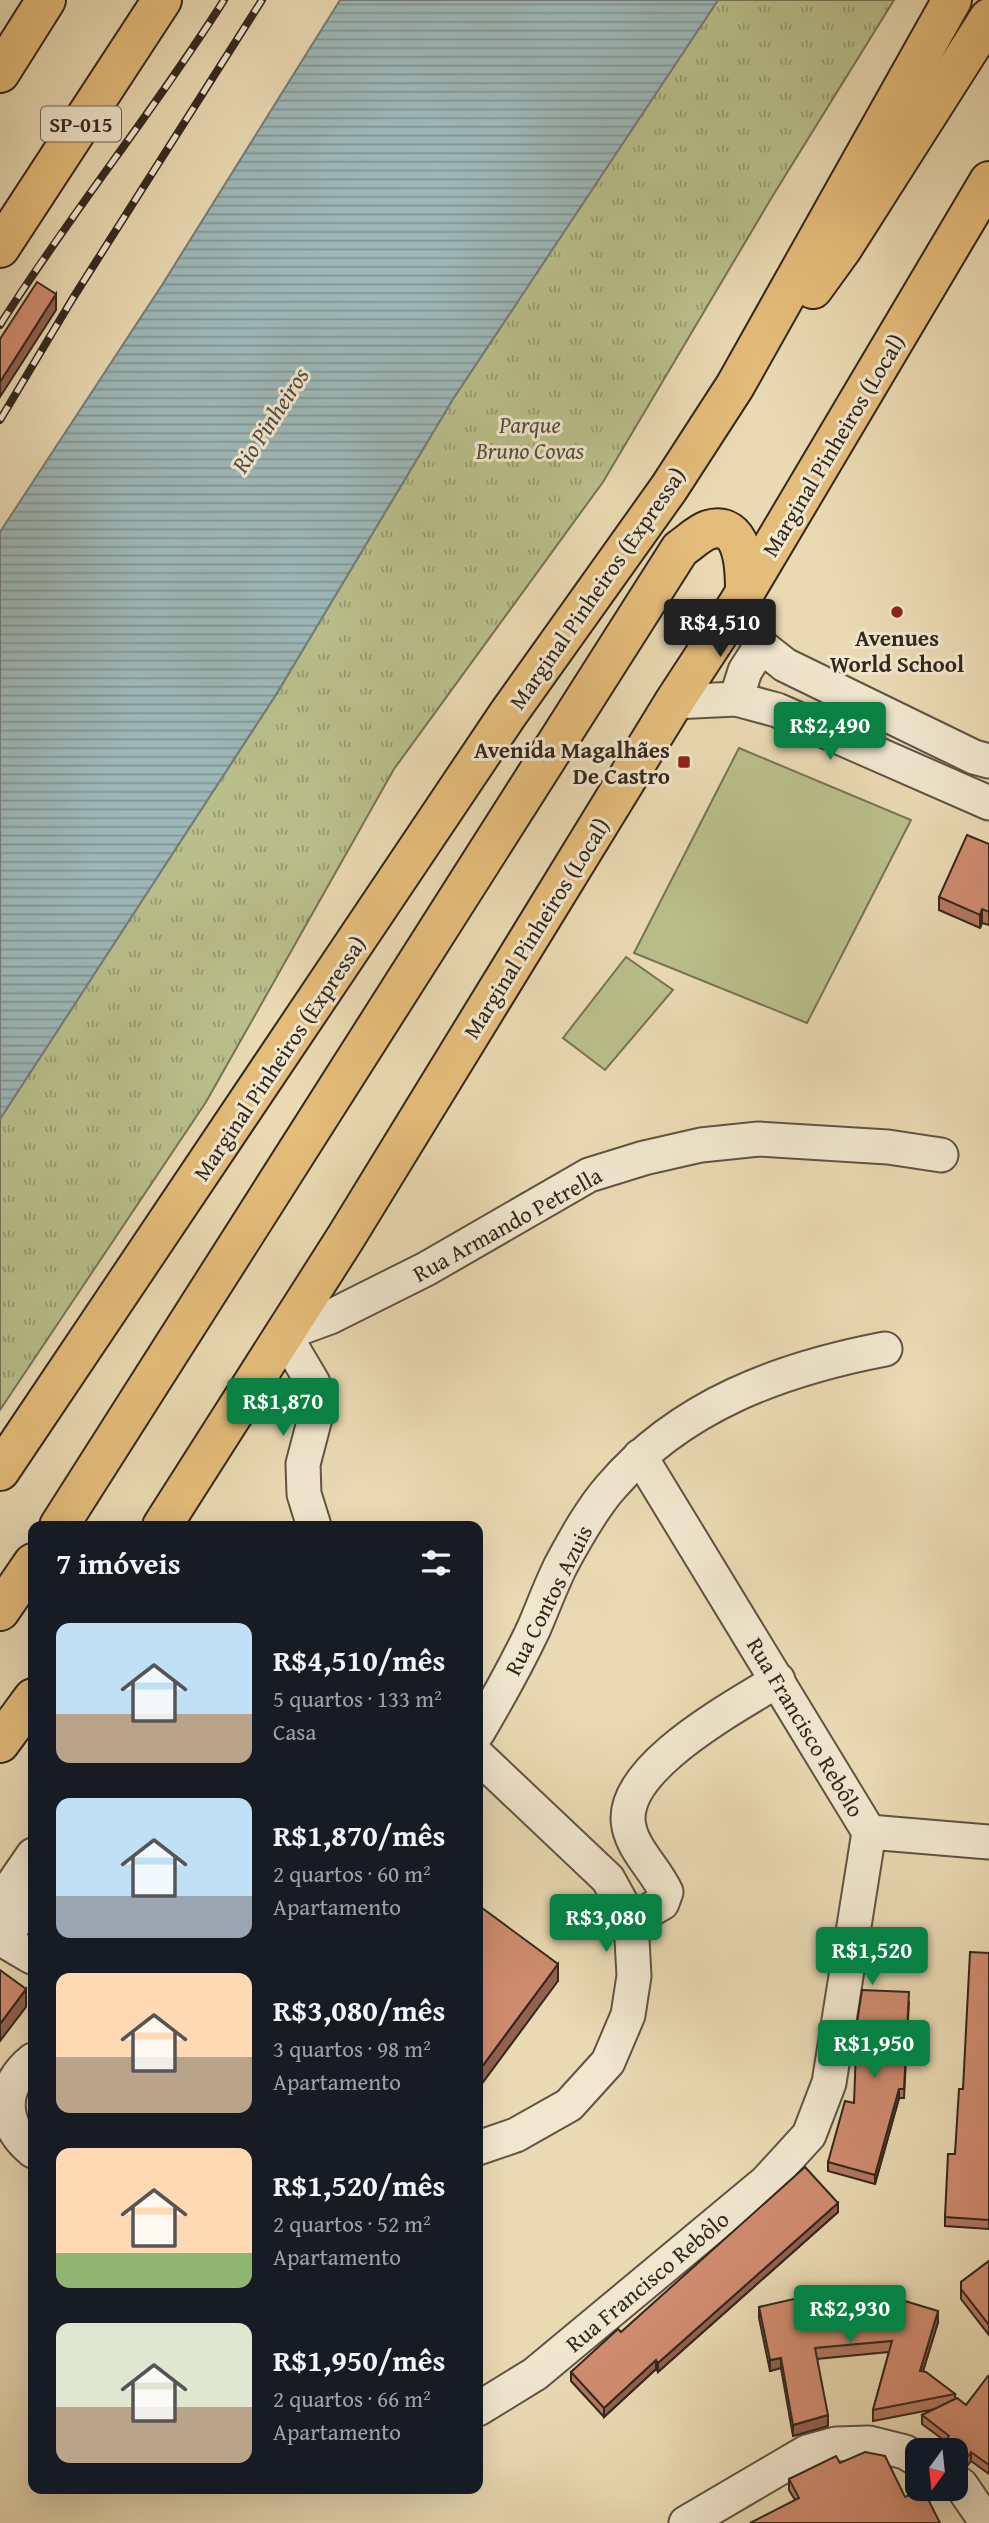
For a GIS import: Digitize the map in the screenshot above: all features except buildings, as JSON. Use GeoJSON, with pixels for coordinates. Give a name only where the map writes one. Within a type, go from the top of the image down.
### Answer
{"type":"FeatureCollection","features":[{"type":"Feature","properties":{"kind":"highway"},"geometry":{"type":"LineString","coordinates":[[0,73],[47,0]]}},
{"type":"Feature","properties":{"kind":"highway","name":"SP-015"},"geometry":{"type":"LineString","coordinates":[[0,248],[162,0]]}},
{"type":"Feature","properties":{"kind":"highway","name":"Marginal Pinheiros (Expressa)"},"geometry":{"type":"LineString","coordinates":[[0,1471],[508,714],[669,488],[734,386],[952,0]]}},
{"type":"Feature","properties":{"kind":"highway"},"geometry":{"type":"LineString","coordinates":[[734,386],[787,326],[842,249],[989,18]]}},
{"type":"Feature","properties":{"kind":"highway","name":"Marginal Pinheiros (Local)"},"geometry":{"type":"LineString","coordinates":[[176,1520],[284,1334],[674,702],[742,597],[985,195]]}},
{"type":"Feature","properties":{"kind":"highway"},"geometry":{"type":"LineString","coordinates":[[62,1521],[680,549],[706,530],[722,528],[735,537],[741,547],[745,567],[742,597]]}},
{"type":"Feature","properties":{"kind":"highway"},"geometry":{"type":"LineString","coordinates":[[0,1611],[28,1570]]}},
{"type":"Feature","properties":{"kind":"highway"},"geometry":{"type":"LineString","coordinates":[[0,1743],[28,1705]]}},
{"type":"Feature","properties":{"kind":"street"},"geometry":{"type":"LineString","coordinates":[[742,597],[761,646],[785,665],[974,757],[989,761]]}},
{"type":"Feature","properties":{"kind":"street"},"geometry":{"type":"LineString","coordinates":[[736,699],[745,671],[761,646]]}},
{"type":"Feature","properties":{"kind":"street"},"geometry":{"type":"LineString","coordinates":[[674,702],[736,699],[777,710],[989,803]]}},
{"type":"Feature","properties":{"kind":"street","name":"Rua Armando Petrella"},"geometry":{"type":"LineString","coordinates":[[284,1334],[330,1317],[426,1269],[589,1175],[644,1158],[701,1144],[759,1139],[877,1146],[941,1155]]}},
{"type":"Feature","properties":{"kind":"street"},"geometry":{"type":"LineString","coordinates":[[284,1334],[313,1383],[319,1403],[303,1464],[304,1494],[312,1521]]}},
{"type":"Feature","properties":{"kind":"street","name":"Rua Contos Azuis"},"geometry":{"type":"LineString","coordinates":[[483,1723],[513,1672],[561,1566],[587,1521],[608,1489],[640,1456],[688,1420],[759,1383],[829,1360],[886,1349]]}},
{"type":"Feature","properties":{"kind":"street","name":"Rua Francisco Rebôlo"},"geometry":{"type":"LineString","coordinates":[[483,2406],[535,2374],[766,2182],[809,2135],[829,2083],[869,1832],[640,1456]]}},
{"type":"Feature","properties":{"kind":"street"},"geometry":{"type":"LineString","coordinates":[[631,1921],[662,1903],[666,1892],[628,1826],[631,1800],[642,1779],[667,1753],[778,1680]]}},
{"type":"Feature","properties":{"kind":"street"},"geometry":{"type":"LineString","coordinates":[[483,1761],[608,1879],[631,1921],[634,1976],[628,2015],[608,2062],[569,2105],[516,2135],[483,2146]]}},
{"type":"Feature","properties":{"kind":"street"},"geometry":{"type":"LineString","coordinates":[[869,1832],[989,1842]]}},
{"type":"Feature","properties":{"kind":"street"},"geometry":{"type":"LineString","coordinates":[[0,1903],[28,1862]]}},
{"type":"Feature","properties":{"kind":"street"},"geometry":{"type":"LineString","coordinates":[[28,1903],[3,1940],[28,1955]]}},
{"type":"Feature","properties":{"kind":"street"},"geometry":{"type":"LineString","coordinates":[[28,2065],[9,2084],[3,2107],[10,2123],[28,2147]]}},
{"type":"Feature","properties":{"kind":"street"},"geometry":{"type":"LineString","coordinates":[[686,2523],[807,2452],[836,2445],[869,2443],[905,2452]]}},
{"type":"Feature","properties":{"kind":"street"},"geometry":{"type":"LineString","coordinates":[[968,2495],[987,2523]]}},
{"type":"Feature","properties":{"kind":"green space","name":"Parque Bruno Covas"},"geometry":{"type":"Polygon","coordinates":[[[718,0],[894,0],[772,197],[603,482],[394,769],[206,1102],[0,1410],[0,1119],[277,693],[453,399],[718,0]]]}},
{"type":"Feature","properties":{"kind":"green space"},"geometry":{"type":"Polygon","coordinates":[[[739,748],[911,820],[807,1023],[634,953],[739,748]]]}},
{"type":"Feature","properties":{"kind":"green space"},"geometry":{"type":"Polygon","coordinates":[[[626,957],[673,990],[605,1070],[563,1038],[626,957]]]}},
{"type":"Feature","properties":{"kind":"water","name":"Rio Pinheiros"},"geometry":{"type":"Polygon","coordinates":[[[340,0],[718,0],[453,399],[277,693],[0,1119],[0,532],[162,285],[340,0]]]}},
{"type":"Feature","properties":{"kind":"railway"},"geometry":{"type":"LineString","coordinates":[[0,325],[224,0]]}},
{"type":"Feature","properties":{"kind":"railway"},"geometry":{"type":"LineString","coordinates":[[0,420],[73,298],[262,0]]}},
{"type":"Feature","properties":{"kind":"place","name":"Avenues World School"},"geometry":{"type":"Point","coordinates":[897,612]}},
{"type":"Feature","properties":{"kind":"place","name":"Avenida Magalhães De Castro"},"geometry":{"type":"Point","coordinates":[684,762]}}]}
